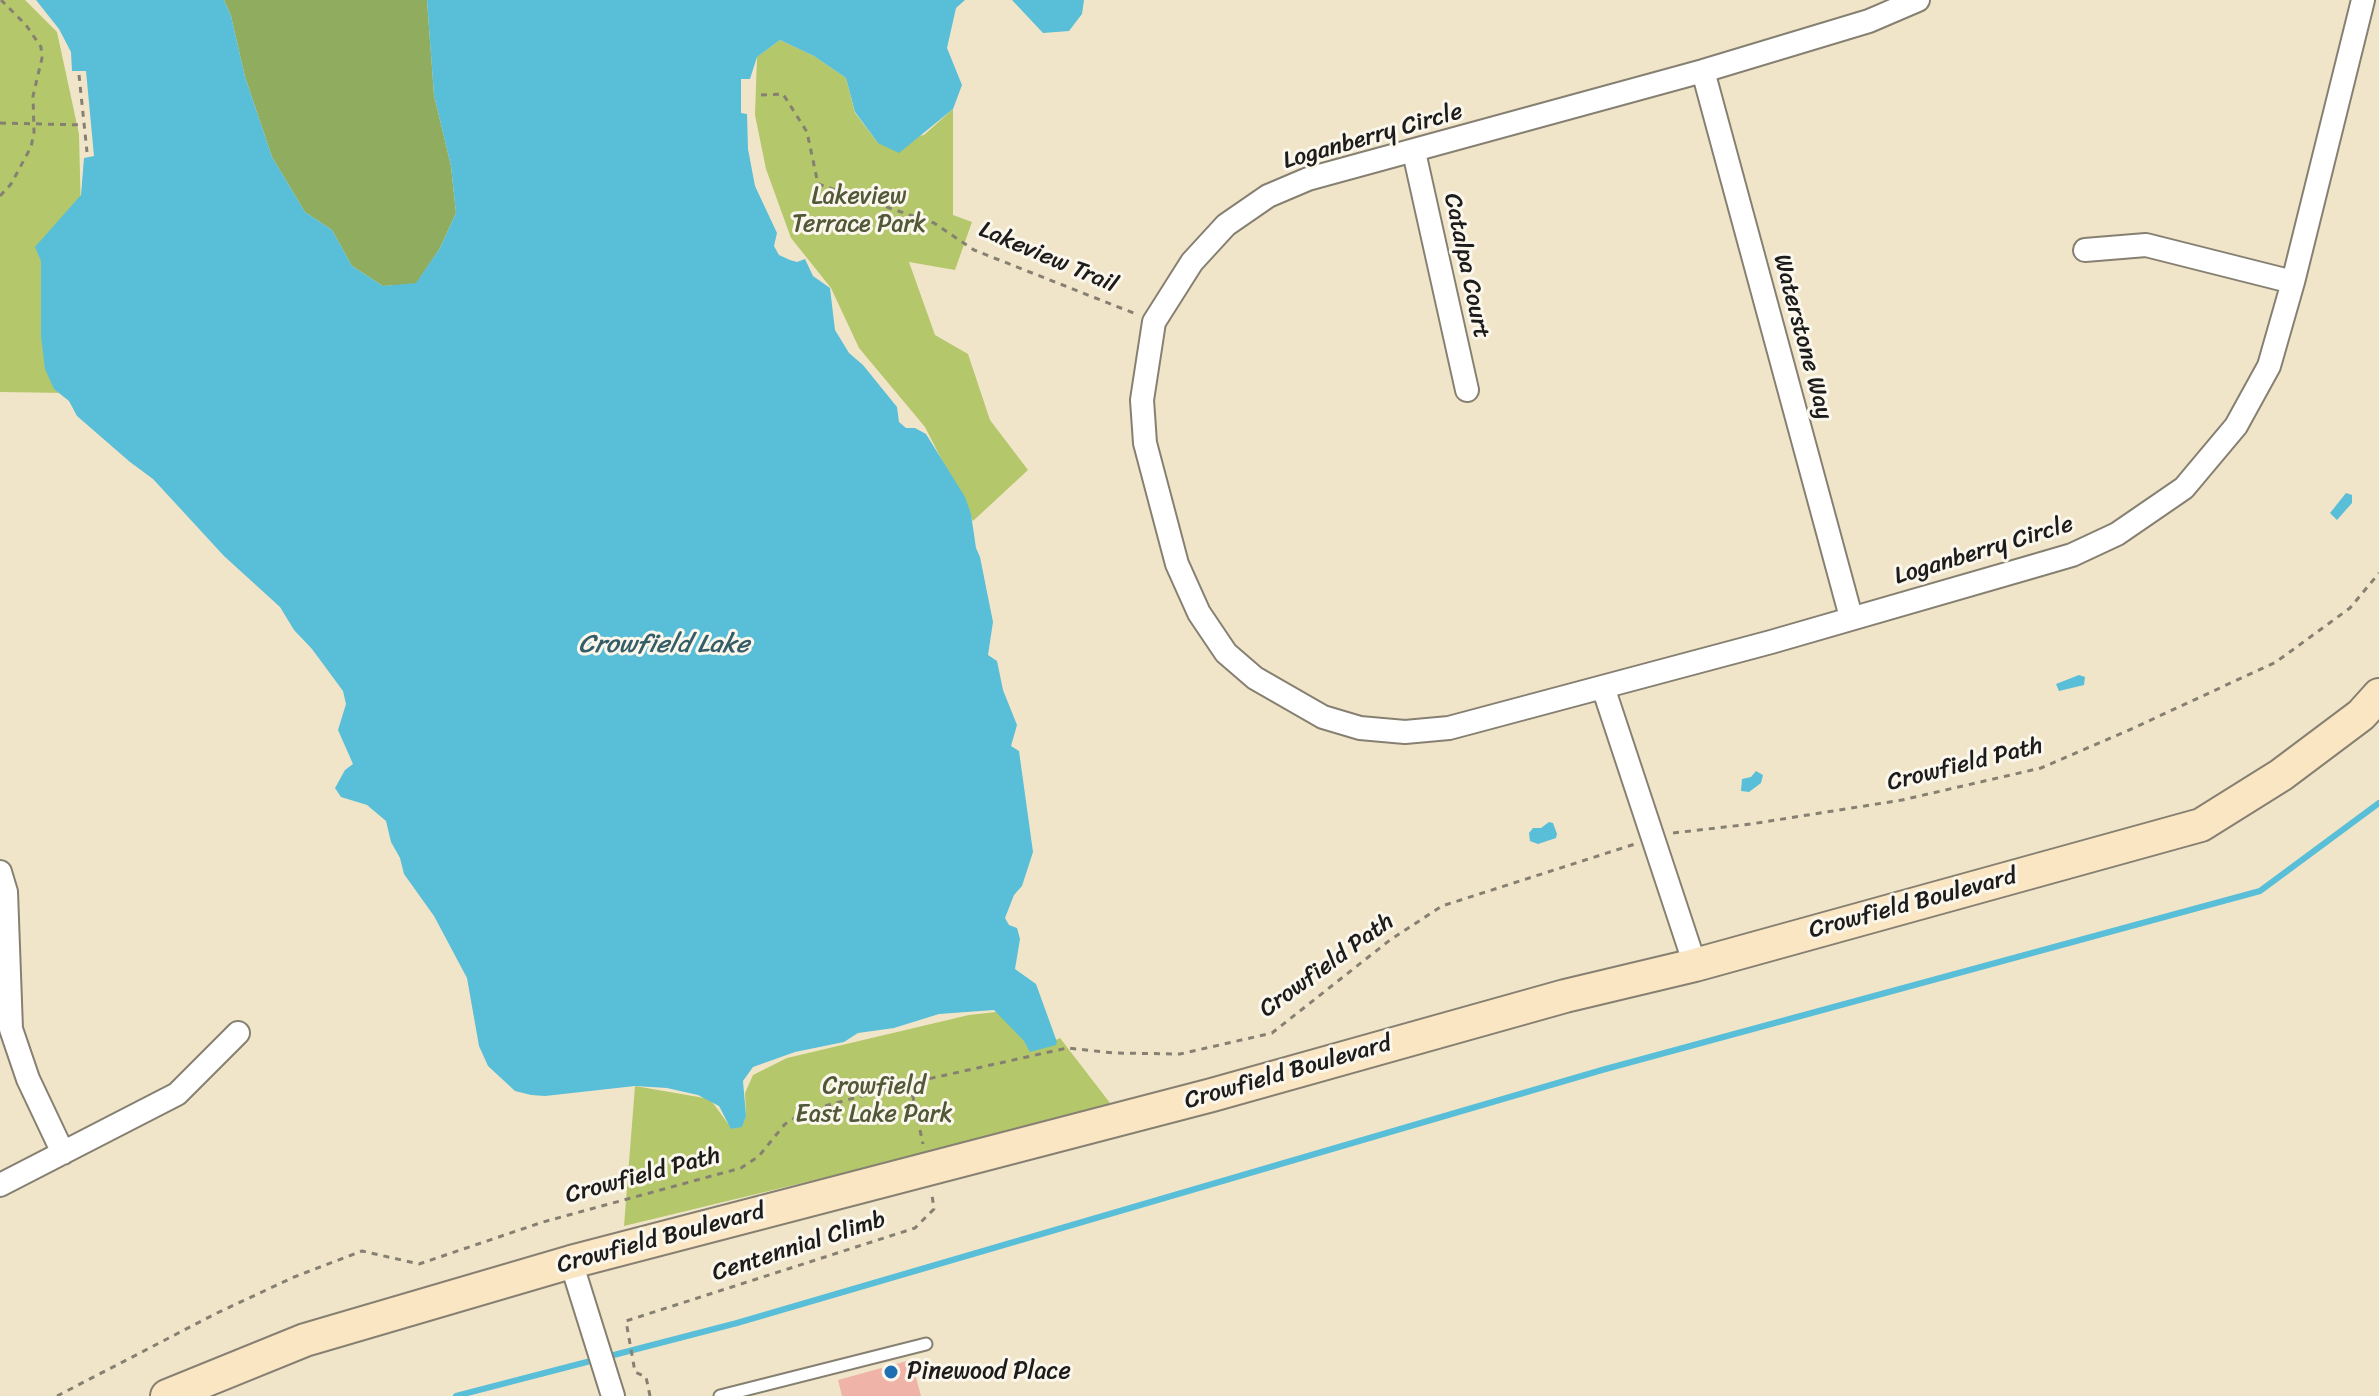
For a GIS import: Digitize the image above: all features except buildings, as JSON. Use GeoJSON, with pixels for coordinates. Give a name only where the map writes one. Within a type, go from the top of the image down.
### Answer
{"type":"FeatureCollection","features":[{"type":"Feature","properties":{"kind":"main road","name":"Crowfield Boulevard"},"geometry":{"type":"LineString","coordinates":[[167,1396],[305,1340],[571,1262],[1212,1095],[1565,996],[1695,965],[2201,825],[2281,775],[2361,715],[2379,695]]}},
{"type":"Feature","properties":{"kind":"street","name":"Loganberry Circle"},"geometry":{"type":"LineString","coordinates":[[1918,0],[1869,21],[1703,71],[1308,179],[1268,196],[1226,225],[1192,262],[1154,322],[1142,400],[1145,443],[1177,564],[1199,613],[1226,653],[1255,678],[1323,717],[1360,728],[1405,732],[1449,728],[2072,555],[2117,534],[2184,488],[2236,426],[2269,366],[2363,0]]}},
{"type":"Feature","properties":{"kind":"street","name":"Waterstone Way"},"geometry":{"type":"LineString","coordinates":[[1703,71],[1851,617]]}},
{"type":"Feature","properties":{"kind":"street","name":"Catalpa Court"},"geometry":{"type":"LineString","coordinates":[[1414,152],[1467,390]]}},
{"type":"Feature","properties":{"kind":"street"},"geometry":{"type":"LineString","coordinates":[[2085,250],[2146,245],[2293,282]]}},
{"type":"Feature","properties":{"kind":"street"},"geometry":{"type":"LineString","coordinates":[[1603,687],[1695,965]]}},
{"type":"Feature","properties":{"kind":"street"},"geometry":{"type":"LineString","coordinates":[[0,872],[6,892],[11,1029],[28,1079],[63,1153]]}},
{"type":"Feature","properties":{"kind":"street"},"geometry":{"type":"LineString","coordinates":[[0,1185],[177,1094],[238,1033]]}},
{"type":"Feature","properties":{"kind":"street"},"geometry":{"type":"LineString","coordinates":[[571,1262],[611,1390]]}},
{"type":"Feature","properties":{"kind":"lane"},"geometry":{"type":"LineString","coordinates":[[720,1396],[926,1344]]}},
{"type":"Feature","properties":{"kind":"path"},"geometry":{"type":"LineString","coordinates":[[0,196],[11,184],[31,147],[33,96],[42,58],[41,47],[26,25],[1,0]]}},
{"type":"Feature","properties":{"kind":"path"},"geometry":{"type":"LineString","coordinates":[[79,75],[87,152]]}},
{"type":"Feature","properties":{"kind":"path","name":"Lakeview Trail"},"geometry":{"type":"LineString","coordinates":[[761,95],[783,94],[807,132],[818,184],[934,223],[974,250],[1154,322]]}},
{"type":"Feature","properties":{"kind":"path"},"geometry":{"type":"LineString","coordinates":[[0,123],[84,125]]}},
{"type":"Feature","properties":{"kind":"path","name":"Crowfield Path"},"geometry":{"type":"LineString","coordinates":[[57,1396],[217,1313],[294,1277],[362,1251],[419,1264],[543,1222],[741,1168],[759,1156],[785,1124],[806,1111],[910,1083],[1067,1048],[1114,1053],[1180,1054],[1272,1033],[1390,940],[1442,906],[1653,838],[1902,800],[2041,768],[2276,662],[2350,608],[2379,573]]}},
{"type":"Feature","properties":{"kind":"path","name":"Centennial Climb"},"geometry":{"type":"LineString","coordinates":[[650,1396],[646,1377],[635,1372],[626,1321],[915,1228],[934,1209],[910,1083]]}},
{"type":"Feature","properties":{"kind":"green space"},"geometry":{"type":"Polygon","coordinates":[[[0,0],[25,0],[57,32],[79,134],[81,215],[67,393],[0,392],[0,0]]]}},
{"type":"Feature","properties":{"kind":"green space"},"geometry":{"type":"Polygon","coordinates":[[[224,0],[427,0],[434,95],[451,166],[456,213],[440,248],[416,284],[383,286],[352,266],[332,230],[305,212],[272,157],[245,77],[231,16],[224,0]]]}},
{"type":"Feature","properties":{"kind":"green space","name":"Lakeview Terrace Park"},"geometry":{"type":"Polygon","coordinates":[[[780,40],[814,56],[846,78],[855,113],[878,143],[924,135],[953,109],[953,215],[972,222],[955,270],[909,262],[935,335],[968,354],[990,420],[1028,470],[973,521],[925,427],[859,348],[831,288],[791,238],[766,169],[755,115],[757,57],[780,40]]]}},
{"type":"Feature","properties":{"kind":"green space","name":"Crowfield East Lake Park"},"geometry":{"type":"Polygon","coordinates":[[[996,1012],[1013,1021],[1031,1051],[1060,1038],[1110,1103],[1034,1127],[624,1226],[635,1086],[710,1099],[732,1129],[742,1126],[746,1115],[745,1093],[753,1075],[787,1058],[969,1015],[996,1012]]]}},
{"type":"Feature","properties":{"kind":"water","name":"Crowfield Lake"},"geometry":{"type":"Polygon","coordinates":[[[36,0],[224,0],[231,16],[245,77],[272,157],[305,212],[332,230],[352,266],[383,286],[416,283],[440,248],[456,213],[451,166],[434,95],[427,0],[965,0],[956,8],[947,48],[962,85],[953,109],[899,153],[878,143],[855,112],[846,78],[814,56],[780,40],[757,57],[750,79],[741,79],[741,113],[747,114],[748,149],[755,186],[777,233],[774,246],[779,255],[797,262],[805,259],[813,276],[830,288],[835,330],[849,353],[863,365],[897,407],[899,422],[906,428],[915,428],[926,434],[965,497],[971,514],[993,622],[988,655],[997,661],[1003,690],[1017,725],[1011,746],[1019,751],[1033,852],[1022,886],[1014,895],[1005,918],[1009,925],[1017,928],[1020,939],[1015,969],[1036,984],[1056,1045],[1030,1052],[1024,1041],[994,1010],[939,1014],[894,1028],[858,1033],[844,1042],[795,1052],[753,1067],[743,1081],[746,1116],[742,1127],[731,1129],[719,1106],[698,1095],[667,1088],[635,1086],[531,1095],[515,1091],[488,1066],[479,1046],[467,978],[434,916],[404,874],[386,821],[367,805],[341,797],[335,788],[345,770],[353,764],[338,730],[346,704],[343,691],[294,630],[280,607],[224,556],[153,479],[77,416],[69,401],[54,389],[45,369],[41,336],[41,261],[35,247],[81,195],[84,158],[94,156],[86,71],[72,71],[71,52],[59,29],[36,0]]]}},
{"type":"Feature","properties":{"kind":"water"},"geometry":{"type":"Polygon","coordinates":[[[1012,0],[1084,0],[1082,14],[1069,31],[1043,33],[1012,0]]]}},
{"type":"Feature","properties":{"kind":"water"},"geometry":{"type":"Polygon","coordinates":[[[2346,493],[2352,495],[2352,503],[2337,520],[2330,513],[2346,493]]]}},
{"type":"Feature","properties":{"kind":"water"},"geometry":{"type":"Polygon","coordinates":[[[2079,675],[2085,677],[2084,685],[2059,691],[2056,684],[2079,675]]]}},
{"type":"Feature","properties":{"kind":"water"},"geometry":{"type":"Polygon","coordinates":[[[1756,771],[1763,775],[1761,783],[1749,792],[1741,791],[1742,779],[1751,777],[1756,771]]]}},
{"type":"Feature","properties":{"kind":"water"},"geometry":{"type":"Polygon","coordinates":[[[1549,822],[1553,823],[1556,838],[1538,844],[1530,841],[1529,833],[1533,828],[1541,828],[1549,822]]]}},
{"type":"Feature","properties":{"kind":"waterway"},"geometry":{"type":"LineString","coordinates":[[456,1396],[737,1323],[1602,1070],[2260,891],[2379,803]]}},
{"type":"Feature","properties":{"kind":"place","name":"Pinewood Place"},"geometry":{"type":"Point","coordinates":[891,1372]}}]}
